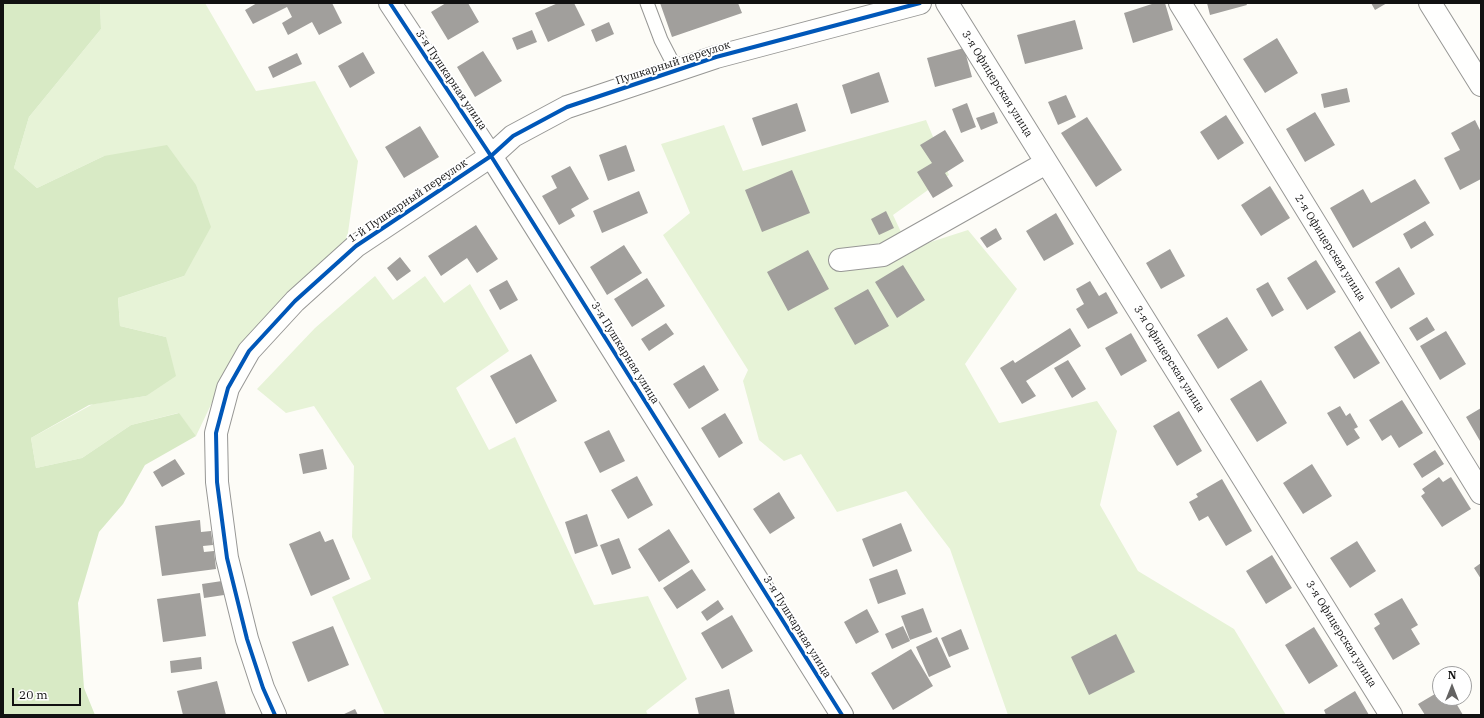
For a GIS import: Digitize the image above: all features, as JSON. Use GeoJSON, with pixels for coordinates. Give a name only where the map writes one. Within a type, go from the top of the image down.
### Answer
{"type":"FeatureCollection","features":[{"type":"Feature","properties":{"kind":"street","name":"3-я Пушкарная улица"},"geometry":{"type":"LineString","coordinates":[[390,3],[491,156],[842,715]]}},
{"type":"Feature","properties":{"kind":"street","name":"Пушкарный переулок"},"geometry":{"type":"LineString","coordinates":[[491,156],[513,136],[567,107],[716,56],[920,3]]}},
{"type":"Feature","properties":{"kind":"street","name":"3-я Офицерская улица"},"geometry":{"type":"LineString","coordinates":[[947,3],[1391,715]]}},
{"type":"Feature","properties":{"kind":"street","name":"2-я Офицерская улица"},"geometry":{"type":"LineString","coordinates":[[1180,3],[1481,493]]}},
{"type":"Feature","properties":{"kind":"street"},"geometry":{"type":"LineString","coordinates":[[1430,3],[1481,85]]}},
{"type":"Feature","properties":{"kind":"street","name":"1-й Пушкарный переулок"},"geometry":{"type":"LineString","coordinates":[[275,715],[263,688],[247,638],[226,550],[216,482],[216,433],[228,388],[249,351],[295,301],[356,246],[491,156]]}},
{"type":"Feature","properties":{"kind":"street"},"geometry":{"type":"LineString","coordinates":[[840,260],[883,255],[1046,163]]}},
{"type":"Feature","properties":{"kind":"lane"},"geometry":{"type":"LineString","coordinates":[[647,3],[661,40],[676,69]]}},
{"type":"Feature","properties":{"kind":"green space"},"geometry":{"type":"Polygon","coordinates":[[[3,3],[100,3],[101,29],[29,117],[14,168],[37,188],[104,156],[167,145],[196,185],[211,227],[184,276],[118,298],[120,326],[166,337],[176,376],[146,396],[89,405],[31,438],[36,468],[82,458],[131,425],[179,413],[196,436],[145,465],[123,504],[99,532],[78,603],[84,688],[95,715],[3,715],[3,3]]]}},
{"type":"Feature","properties":{"kind":"green space"},"geometry":{"type":"Polygon","coordinates":[[[100,3],[205,3],[256,91],[315,81],[358,161],[345,254],[254,328],[218,390],[196,436],[178,413],[131,425],[82,458],[36,468],[31,438],[93,404],[146,396],[166,337],[120,326],[118,298],[184,276],[104,156],[37,188],[14,168],[29,117],[101,29],[100,3]]]}},
{"type":"Feature","properties":{"kind":"green space"},"geometry":{"type":"Polygon","coordinates":[[[926,120],[949,175],[893,215],[909,249],[968,230],[1017,289],[965,364],[999,423],[1097,401],[1117,431],[1100,505],[1138,571],[1234,629],[1286,715],[1008,715],[950,549],[906,491],[837,512],[801,454],[784,461],[759,440],[743,381],[748,370],[663,235],[690,213],[661,144],[724,125],[743,171],[926,120]]]}},
{"type":"Feature","properties":{"kind":"green space"},"geometry":{"type":"Polygon","coordinates":[[[375,276],[393,300],[425,276],[444,303],[470,284],[509,351],[456,388],[489,450],[515,437],[594,605],[648,596],[687,679],[646,711],[648,715],[385,715],[332,597],[371,579],[352,537],[354,466],[314,406],[286,413],[257,389],[315,328],[375,276]]]}},
{"type":"Feature","properties":{"kind":"building"},"geometry":{"type":"Polygon","coordinates":[[[257,3],[332,3],[342,23],[319,35],[312,22],[288,35],[282,23],[292,17],[287,7],[253,24],[245,10],[257,3]]]}},
{"type":"Feature","properties":{"kind":"building"},"geometry":{"type":"Polygon","coordinates":[[[446,3],[468,3],[479,22],[448,40],[431,12],[446,3]]]}},
{"type":"Feature","properties":{"kind":"building"},"geometry":{"type":"Polygon","coordinates":[[[558,3],[574,3],[585,25],[548,42],[535,13],[558,3]]]}},
{"type":"Feature","properties":{"kind":"building"},"geometry":{"type":"Polygon","coordinates":[[[660,3],[738,3],[742,13],[672,37],[660,3]]]}},
{"type":"Feature","properties":{"kind":"building"},"geometry":{"type":"Polygon","coordinates":[[[1155,3],[1165,3],[1173,30],[1133,43],[1124,13],[1155,3]]]}},
{"type":"Feature","properties":{"kind":"building"},"geometry":{"type":"Polygon","coordinates":[[[1207,3],[1246,3],[1247,5],[1210,15],[1207,3]]]}},
{"type":"Feature","properties":{"kind":"building"},"geometry":{"type":"Polygon","coordinates":[[[1371,3],[1387,3],[1375,10],[1371,3]]]}},
{"type":"Feature","properties":{"kind":"building"},"geometry":{"type":"Polygon","coordinates":[[[1075,20],[1083,49],[1025,64],[1017,35],[1075,20]]]}},
{"type":"Feature","properties":{"kind":"building"},"geometry":{"type":"Polygon","coordinates":[[[609,22],[614,34],[596,42],[591,30],[609,22]]]}},
{"type":"Feature","properties":{"kind":"building"},"geometry":{"type":"Polygon","coordinates":[[[532,30],[537,42],[517,50],[512,38],[532,30]]]}},
{"type":"Feature","properties":{"kind":"building"},"geometry":{"type":"Polygon","coordinates":[[[1277,38],[1298,73],[1265,93],[1243,59],[1277,38]]]}},
{"type":"Feature","properties":{"kind":"building"},"geometry":{"type":"Polygon","coordinates":[[[964,48],[972,77],[935,87],[927,58],[964,48]]]}},
{"type":"Feature","properties":{"kind":"building"},"geometry":{"type":"Polygon","coordinates":[[[483,51],[502,81],[475,97],[457,67],[483,51]]]}},
{"type":"Feature","properties":{"kind":"building"},"geometry":{"type":"Polygon","coordinates":[[[363,52],[375,73],[350,88],[338,66],[363,52]]]}},
{"type":"Feature","properties":{"kind":"building"},"geometry":{"type":"Polygon","coordinates":[[[297,53],[302,64],[273,78],[268,67],[297,53]]]}},
{"type":"Feature","properties":{"kind":"building"},"geometry":{"type":"Polygon","coordinates":[[[879,72],[889,102],[851,114],[842,85],[879,72]]]}},
{"type":"Feature","properties":{"kind":"building"},"geometry":{"type":"Polygon","coordinates":[[[1347,88],[1350,102],[1324,108],[1321,94],[1347,88]]]}},
{"type":"Feature","properties":{"kind":"building"},"geometry":{"type":"Polygon","coordinates":[[[1066,95],[1076,117],[1058,125],[1048,102],[1066,95]]]}},
{"type":"Feature","properties":{"kind":"building"},"geometry":{"type":"Polygon","coordinates":[[[797,103],[806,131],[762,146],[752,118],[797,103]]]}},
{"type":"Feature","properties":{"kind":"building"},"geometry":{"type":"Polygon","coordinates":[[[967,103],[976,127],[961,133],[952,109],[967,103]]]}},
{"type":"Feature","properties":{"kind":"building"},"geometry":{"type":"Polygon","coordinates":[[[994,112],[998,123],[981,130],[976,118],[994,112]]]}},
{"type":"Feature","properties":{"kind":"building"},"geometry":{"type":"Polygon","coordinates":[[[1315,112],[1335,145],[1305,162],[1286,129],[1315,112]]]}},
{"type":"Feature","properties":{"kind":"building"},"geometry":{"type":"Polygon","coordinates":[[[1226,115],[1244,143],[1218,160],[1200,132],[1226,115]]]}},
{"type":"Feature","properties":{"kind":"building"},"geometry":{"type":"Polygon","coordinates":[[[1087,117],[1122,170],[1096,187],[1061,133],[1087,117]]]}},
{"type":"Feature","properties":{"kind":"building"},"geometry":{"type":"Polygon","coordinates":[[[1475,120],[1481,132],[1481,179],[1460,190],[1444,158],[1460,150],[1451,133],[1475,120]]]}},
{"type":"Feature","properties":{"kind":"building"},"geometry":{"type":"Polygon","coordinates":[[[420,126],[439,157],[404,178],[385,147],[420,126]]]}},
{"type":"Feature","properties":{"kind":"building"},"geometry":{"type":"Polygon","coordinates":[[[945,130],[964,161],[945,173],[953,186],[933,198],[917,172],[932,163],[920,145],[945,130]]]}},
{"type":"Feature","properties":{"kind":"building"},"geometry":{"type":"Polygon","coordinates":[[[626,145],[635,171],[608,181],[599,155],[626,145]]]}},
{"type":"Feature","properties":{"kind":"building"},"geometry":{"type":"Polygon","coordinates":[[[570,166],[589,199],[571,209],[575,216],[559,225],[542,196],[557,188],[551,176],[570,166]]]}},
{"type":"Feature","properties":{"kind":"building"},"geometry":{"type":"Polygon","coordinates":[[[792,170],[810,213],[762,232],[745,190],[792,170]]]}},
{"type":"Feature","properties":{"kind":"building"},"geometry":{"type":"Polygon","coordinates":[[[1415,179],[1430,203],[1353,248],[1330,208],[1363,189],[1371,203],[1415,179]]]}},
{"type":"Feature","properties":{"kind":"building"},"geometry":{"type":"Polygon","coordinates":[[[1270,186],[1290,218],[1261,236],[1241,205],[1270,186]]]}},
{"type":"Feature","properties":{"kind":"building"},"geometry":{"type":"Polygon","coordinates":[[[639,191],[648,213],[602,233],[593,211],[639,191]]]}},
{"type":"Feature","properties":{"kind":"building"},"geometry":{"type":"Polygon","coordinates":[[[886,211],[894,228],[879,235],[871,219],[886,211]]]}},
{"type":"Feature","properties":{"kind":"building"},"geometry":{"type":"Polygon","coordinates":[[[1056,213],[1074,244],[1044,261],[1026,231],[1056,213]]]}},
{"type":"Feature","properties":{"kind":"building"},"geometry":{"type":"Polygon","coordinates":[[[1425,221],[1434,235],[1411,249],[1403,234],[1425,221]]]}},
{"type":"Feature","properties":{"kind":"building"},"geometry":{"type":"Polygon","coordinates":[[[476,225],[498,259],[477,273],[467,258],[441,276],[428,256],[476,225]]]}},
{"type":"Feature","properties":{"kind":"building"},"geometry":{"type":"Polygon","coordinates":[[[996,228],[1002,239],[987,248],[980,238],[996,228]]]}},
{"type":"Feature","properties":{"kind":"building"},"geometry":{"type":"Polygon","coordinates":[[[624,245],[642,273],[607,295],[590,267],[624,245]]]}},
{"type":"Feature","properties":{"kind":"building"},"geometry":{"type":"Polygon","coordinates":[[[1170,249],[1185,276],[1161,289],[1146,263],[1170,249]]]}},
{"type":"Feature","properties":{"kind":"building"},"geometry":{"type":"Polygon","coordinates":[[[808,250],[829,289],[788,311],[767,272],[808,250]]]}},
{"type":"Feature","properties":{"kind":"building"},"geometry":{"type":"Polygon","coordinates":[[[400,257],[411,271],[397,281],[387,268],[400,257]]]}},
{"type":"Feature","properties":{"kind":"building"},"geometry":{"type":"Polygon","coordinates":[[[1316,260],[1336,292],[1307,310],[1287,278],[1316,260]]]}},
{"type":"Feature","properties":{"kind":"building"},"geometry":{"type":"Polygon","coordinates":[[[903,265],[925,300],[897,318],[875,282],[903,265]]]}},
{"type":"Feature","properties":{"kind":"building"},"geometry":{"type":"Polygon","coordinates":[[[1399,267],[1415,294],[1391,309],[1375,282],[1399,267]]]}},
{"type":"Feature","properties":{"kind":"building"},"geometry":{"type":"Polygon","coordinates":[[[647,278],[665,306],[632,327],[614,299],[647,278]]]}},
{"type":"Feature","properties":{"kind":"building"},"geometry":{"type":"Polygon","coordinates":[[[507,280],[518,300],[500,310],[489,290],[507,280]]]}},
{"type":"Feature","properties":{"kind":"building"},"geometry":{"type":"Polygon","coordinates":[[[1090,281],[1099,296],[1106,292],[1118,313],[1088,329],[1076,309],[1084,304],[1076,289],[1090,281]]]}},
{"type":"Feature","properties":{"kind":"building"},"geometry":{"type":"Polygon","coordinates":[[[1268,282],[1284,310],[1272,317],[1256,289],[1268,282]]]}},
{"type":"Feature","properties":{"kind":"building"},"geometry":{"type":"Polygon","coordinates":[[[868,289],[889,326],[855,345],[834,308],[868,289]]]}},
{"type":"Feature","properties":{"kind":"building"},"geometry":{"type":"Polygon","coordinates":[[[1227,317],[1248,350],[1218,369],[1197,335],[1227,317]]]}},
{"type":"Feature","properties":{"kind":"building"},"geometry":{"type":"Polygon","coordinates":[[[1427,317],[1435,330],[1417,341],[1409,328],[1427,317]]]}},
{"type":"Feature","properties":{"kind":"building"},"geometry":{"type":"Polygon","coordinates":[[[666,323],[674,334],[649,351],[641,339],[666,323]]]}},
{"type":"Feature","properties":{"kind":"building"},"geometry":{"type":"Polygon","coordinates":[[[1070,328],[1081,346],[1026,381],[1036,396],[1022,404],[1000,368],[1013,360],[1015,363],[1070,328]]]}},
{"type":"Feature","properties":{"kind":"building"},"geometry":{"type":"Polygon","coordinates":[[[1360,331],[1380,363],[1354,379],[1334,347],[1360,331]]]}},
{"type":"Feature","properties":{"kind":"building"},"geometry":{"type":"Polygon","coordinates":[[[1446,331],[1466,364],[1440,380],[1420,346],[1446,331]]]}},
{"type":"Feature","properties":{"kind":"building"},"geometry":{"type":"Polygon","coordinates":[[[1131,333],[1147,361],[1121,376],[1105,348],[1131,333]]]}},
{"type":"Feature","properties":{"kind":"building"},"geometry":{"type":"Polygon","coordinates":[[[531,354],[557,401],[516,424],[490,376],[531,354]]]}},
{"type":"Feature","properties":{"kind":"building"},"geometry":{"type":"Polygon","coordinates":[[[1068,360],[1086,389],[1072,398],[1054,368],[1068,360]]]}},
{"type":"Feature","properties":{"kind":"building"},"geometry":{"type":"Polygon","coordinates":[[[704,365],[719,390],[689,409],[673,384],[704,365]]]}},
{"type":"Feature","properties":{"kind":"building"},"geometry":{"type":"Polygon","coordinates":[[[1261,380],[1287,423],[1257,442],[1230,399],[1261,380]]]}},
{"type":"Feature","properties":{"kind":"building"},"geometry":{"type":"Polygon","coordinates":[[[1402,400],[1423,433],[1399,448],[1391,435],[1382,441],[1369,420],[1402,400]]]}},
{"type":"Feature","properties":{"kind":"building"},"geometry":{"type":"Polygon","coordinates":[[[1340,406],[1346,416],[1350,413],[1358,427],[1354,429],[1360,438],[1347,446],[1327,413],[1340,406]]]}},
{"type":"Feature","properties":{"kind":"building"},"geometry":{"type":"Polygon","coordinates":[[[1481,408],[1481,440],[1480,441],[1466,417],[1481,408]]]}},
{"type":"Feature","properties":{"kind":"building"},"geometry":{"type":"Polygon","coordinates":[[[1179,411],[1202,451],[1177,466],[1153,426],[1179,411]]]}},
{"type":"Feature","properties":{"kind":"building"},"geometry":{"type":"Polygon","coordinates":[[[725,413],[743,443],[719,458],[701,428],[725,413]]]}},
{"type":"Feature","properties":{"kind":"building"},"geometry":{"type":"Polygon","coordinates":[[[609,430],[625,461],[600,473],[584,442],[609,430]]]}},
{"type":"Feature","properties":{"kind":"building"},"geometry":{"type":"Polygon","coordinates":[[[323,449],[327,469],[303,474],[299,454],[323,449]]]}},
{"type":"Feature","properties":{"kind":"building"},"geometry":{"type":"Polygon","coordinates":[[[1435,450],[1444,464],[1422,478],[1413,464],[1435,450]]]}},
{"type":"Feature","properties":{"kind":"building"},"geometry":{"type":"Polygon","coordinates":[[[175,459],[185,474],[162,487],[153,472],[175,459]]]}},
{"type":"Feature","properties":{"kind":"building"},"geometry":{"type":"Polygon","coordinates":[[[1312,464],[1332,496],[1303,514],[1283,483],[1312,464]]]}},
{"type":"Feature","properties":{"kind":"building"},"geometry":{"type":"Polygon","coordinates":[[[637,476],[653,505],[628,519],[611,490],[637,476]]]}},
{"type":"Feature","properties":{"kind":"building"},"geometry":{"type":"Polygon","coordinates":[[[1439,477],[1443,482],[1451,477],[1471,509],[1442,527],[1421,496],[1425,493],[1422,489],[1439,477]]]}},
{"type":"Feature","properties":{"kind":"building"},"geometry":{"type":"Polygon","coordinates":[[[1222,479],[1252,531],[1226,546],[1208,516],[1199,521],[1189,502],[1198,497],[1196,494],[1222,479]]]}},
{"type":"Feature","properties":{"kind":"building"},"geometry":{"type":"Polygon","coordinates":[[[779,492],[795,518],[770,534],[753,509],[779,492]]]}},
{"type":"Feature","properties":{"kind":"building"},"geometry":{"type":"Polygon","coordinates":[[[587,514],[598,546],[575,554],[565,522],[587,514]]]}},
{"type":"Feature","properties":{"kind":"building"},"geometry":{"type":"Polygon","coordinates":[[[200,520],[201,532],[211,531],[213,545],[203,546],[204,552],[214,551],[216,569],[162,576],[155,526],[200,520]]]}},
{"type":"Feature","properties":{"kind":"building"},"geometry":{"type":"Polygon","coordinates":[[[901,523],[912,551],[873,567],[862,539],[901,523]]]}},
{"type":"Feature","properties":{"kind":"building"},"geometry":{"type":"Polygon","coordinates":[[[669,529],[690,562],[659,582],[638,549],[669,529]]]}},
{"type":"Feature","properties":{"kind":"building"},"geometry":{"type":"Polygon","coordinates":[[[320,531],[325,542],[333,539],[350,579],[311,596],[289,544],[320,531]]]}},
{"type":"Feature","properties":{"kind":"building"},"geometry":{"type":"Polygon","coordinates":[[[619,538],[631,568],[612,575],[600,545],[619,538]]]}},
{"type":"Feature","properties":{"kind":"building"},"geometry":{"type":"Polygon","coordinates":[[[1357,541],[1376,571],[1350,588],[1330,558],[1357,541]]]}},
{"type":"Feature","properties":{"kind":"building"},"geometry":{"type":"Polygon","coordinates":[[[1272,555],[1292,588],[1266,604],[1246,571],[1272,555]]]}},
{"type":"Feature","properties":{"kind":"building"},"geometry":{"type":"Polygon","coordinates":[[[1481,563],[1481,579],[1474,568],[1481,563]]]}},
{"type":"Feature","properties":{"kind":"building"},"geometry":{"type":"Polygon","coordinates":[[[692,569],[706,590],[677,609],[663,588],[692,569]]]}},
{"type":"Feature","properties":{"kind":"building"},"geometry":{"type":"Polygon","coordinates":[[[897,569],[906,594],[878,604],[869,579],[897,569]]]}},
{"type":"Feature","properties":{"kind":"building"},"geometry":{"type":"Polygon","coordinates":[[[222,581],[224,595],[204,598],[202,584],[222,581]]]}},
{"type":"Feature","properties":{"kind":"building"},"geometry":{"type":"Polygon","coordinates":[[[200,593],[206,636],[163,642],[157,599],[200,593]]]}},
{"type":"Feature","properties":{"kind":"building"},"geometry":{"type":"Polygon","coordinates":[[[1402,598],[1418,625],[1411,629],[1420,644],[1393,660],[1374,628],[1380,624],[1374,614],[1402,598]]]}},
{"type":"Feature","properties":{"kind":"building"},"geometry":{"type":"Polygon","coordinates":[[[718,600],[724,609],[707,621],[701,612],[718,600]]]}},
{"type":"Feature","properties":{"kind":"building"},"geometry":{"type":"Polygon","coordinates":[[[923,608],[932,632],[910,640],[901,616],[923,608]]]}},
{"type":"Feature","properties":{"kind":"building"},"geometry":{"type":"Polygon","coordinates":[[[867,609],[879,632],[856,644],[844,622],[867,609]]]}},
{"type":"Feature","properties":{"kind":"building"},"geometry":{"type":"Polygon","coordinates":[[[732,615],[753,651],[722,669],[701,633],[732,615]]]}},
{"type":"Feature","properties":{"kind":"building"},"geometry":{"type":"Polygon","coordinates":[[[333,626],[349,665],[308,682],[292,642],[333,626]]]}},
{"type":"Feature","properties":{"kind":"building"},"geometry":{"type":"Polygon","coordinates":[[[903,626],[910,641],[892,649],[885,634],[903,626]]]}},
{"type":"Feature","properties":{"kind":"building"},"geometry":{"type":"Polygon","coordinates":[[[1314,627],[1338,666],[1309,684],[1285,645],[1314,627]]]}},
{"type":"Feature","properties":{"kind":"building"},"geometry":{"type":"Polygon","coordinates":[[[961,629],[969,649],[949,657],[941,638],[961,629]]]}},
{"type":"Feature","properties":{"kind":"building"},"geometry":{"type":"Polygon","coordinates":[[[1116,634],[1135,672],[1089,695],[1071,657],[1116,634]]]}},
{"type":"Feature","properties":{"kind":"building"},"geometry":{"type":"Polygon","coordinates":[[[937,637],[951,667],[929,677],[916,647],[937,637]]]}},
{"type":"Feature","properties":{"kind":"building"},"geometry":{"type":"Polygon","coordinates":[[[911,649],[933,686],[893,710],[871,673],[911,649]]]}},
{"type":"Feature","properties":{"kind":"building"},"geometry":{"type":"Polygon","coordinates":[[[201,657],[202,669],[171,673],[170,661],[201,657]]]}},
{"type":"Feature","properties":{"kind":"building"},"geometry":{"type":"Polygon","coordinates":[[[217,681],[226,715],[183,715],[177,691],[217,681]]]}},
{"type":"Feature","properties":{"kind":"building"},"geometry":{"type":"Polygon","coordinates":[[[729,689],[735,715],[699,715],[695,698],[729,689]]]}},
{"type":"Feature","properties":{"kind":"building"},"geometry":{"type":"Polygon","coordinates":[[[1355,691],[1369,715],[1326,715],[1324,710],[1355,691]]]}},
{"type":"Feature","properties":{"kind":"building"},"geometry":{"type":"Polygon","coordinates":[[[1432,696],[1432,706],[1458,706],[1463,715],[1425,715],[1418,704],[1432,696]]]}},
{"type":"Feature","properties":{"kind":"building"},"geometry":{"type":"Polygon","coordinates":[[[355,709],[358,715],[342,715],[355,709]]]}},
{"type":"Feature","properties":{"kind":"cycle path"},"geometry":{"type":"LineString","coordinates":[[390,3],[491,156],[842,715]]}},
{"type":"Feature","properties":{"kind":"cycle path"},"geometry":{"type":"LineString","coordinates":[[275,715],[263,688],[247,639],[227,558],[217,482],[216,433],[228,388],[249,351],[295,301],[356,246],[491,156],[513,136],[567,107],[716,57],[920,3]]}}]}
